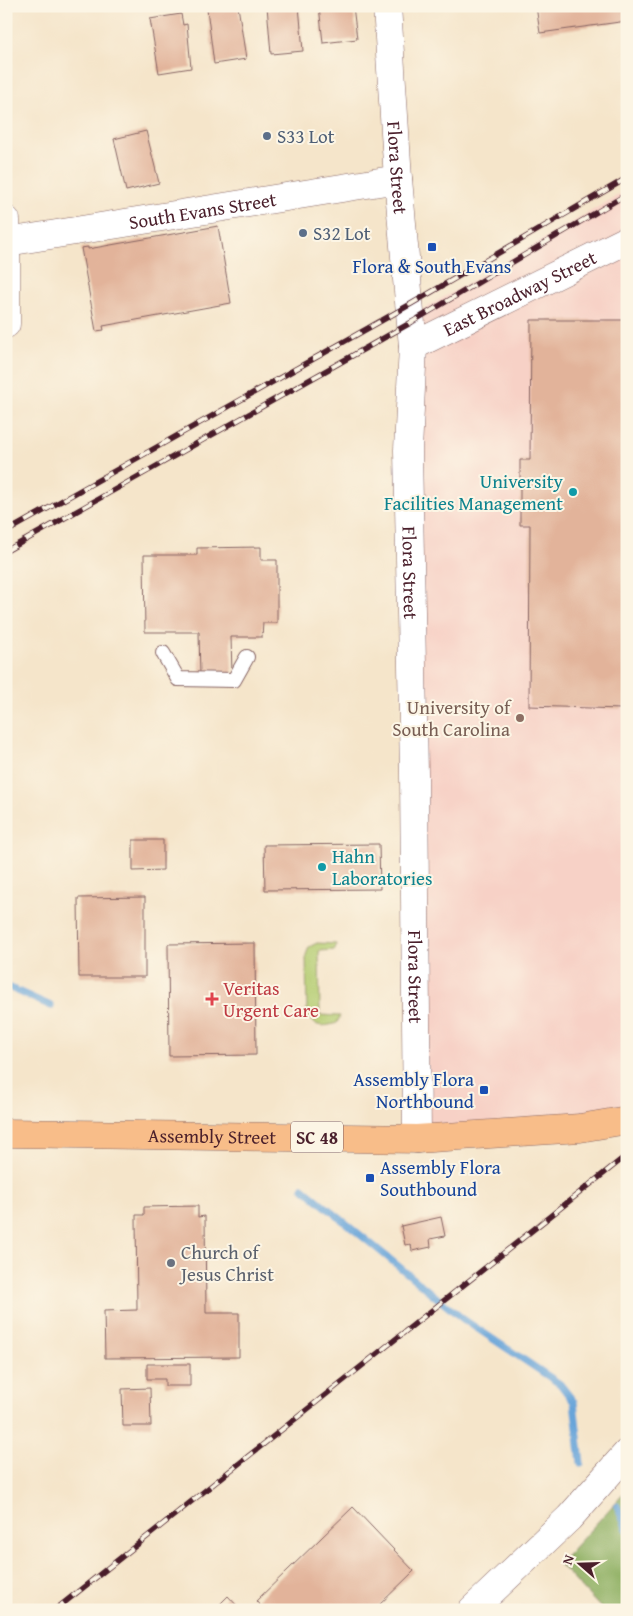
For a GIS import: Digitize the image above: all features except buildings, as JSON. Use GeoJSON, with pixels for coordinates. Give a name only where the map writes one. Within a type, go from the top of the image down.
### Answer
{"type":"FeatureCollection","features":[{"type":"Feature","properties":{"kind":"main road","name":"Assembly Street"},"geometry":{"type":"LineString","coordinates":[[6,1133],[417,1138],[580,1128],[627,1120]]}},
{"type":"Feature","properties":{"kind":"street","name":"Flora Street"},"geometry":{"type":"LineString","coordinates":[[387,6],[398,179],[411,304],[413,346],[408,450],[414,774],[417,1138]]}},
{"type":"Feature","properties":{"kind":"street","name":"South Evans Street"},"geometry":{"type":"LineString","coordinates":[[7,235],[398,179]]}},
{"type":"Feature","properties":{"kind":"street"},"geometry":{"type":"LineString","coordinates":[[6,324],[7,235]]}},
{"type":"Feature","properties":{"kind":"street","name":"East Broadway Street"},"geometry":{"type":"LineString","coordinates":[[413,346],[627,240]]}},
{"type":"Feature","properties":{"kind":"street"},"geometry":{"type":"LineString","coordinates":[[472,1610],[569,1518],[627,1452]]}},
{"type":"Feature","properties":{"kind":"lane"},"geometry":{"type":"LineString","coordinates":[[163,653],[178,679],[234,680],[247,657]]}},
{"type":"Feature","properties":{"kind":"shaded area","name":"University of South Carolina"},"geometry":{"type":"Polygon","coordinates":[[[627,190],[627,1120],[413,1131],[413,315],[627,190]]]}},
{"type":"Feature","properties":{"kind":"green space"},"geometry":{"type":"Polygon","coordinates":[[[317,943],[336,944],[335,950],[319,951],[320,1015],[340,1016],[337,1023],[328,1025],[316,1024],[307,1015],[306,955],[309,947],[317,943]]]}},
{"type":"Feature","properties":{"kind":"green space"},"geometry":{"type":"Polygon","coordinates":[[[627,1490],[627,1610],[603,1610],[559,1564],[627,1490]]]}},
{"type":"Feature","properties":{"kind":"waterway"},"geometry":{"type":"LineString","coordinates":[[6,986],[51,1006]]}},
{"type":"Feature","properties":{"kind":"waterway"},"geometry":{"type":"LineString","coordinates":[[303,1188],[463,1319],[560,1384],[574,1402],[581,1463]]}},
{"type":"Feature","properties":{"kind":"waterway"},"geometry":{"type":"LineString","coordinates":[[617,1506],[627,1529]]}},
{"type":"Feature","properties":{"kind":"railway"},"geometry":{"type":"LineString","coordinates":[[6,532],[411,304],[627,178]]}},
{"type":"Feature","properties":{"kind":"railway"},"geometry":{"type":"LineString","coordinates":[[6,551],[412,322],[627,194]]}},
{"type":"Feature","properties":{"kind":"railway"},"geometry":{"type":"LineString","coordinates":[[55,1610],[627,1155]]}},
{"type":"Feature","properties":{"kind":"place","name":"S33 Lot"},"geometry":{"type":"Point","coordinates":[267,136]}},
{"type":"Feature","properties":{"kind":"place","name":"S32 Lot"},"geometry":{"type":"Point","coordinates":[303,233]}},
{"type":"Feature","properties":{"kind":"place","name":"Flora & South Evans"},"geometry":{"type":"Point","coordinates":[432,247]}},
{"type":"Feature","properties":{"kind":"place","name":"University Facilities Management"},"geometry":{"type":"Point","coordinates":[573,492]}},
{"type":"Feature","properties":{"kind":"place","name":"University of South Carolina"},"geometry":{"type":"Point","coordinates":[520,718]}},
{"type":"Feature","properties":{"kind":"place","name":"Hahn Laboratories"},"geometry":{"type":"Point","coordinates":[322,867]}},
{"type":"Feature","properties":{"kind":"place","name":"Veritas Urgent Care"},"geometry":{"type":"Point","coordinates":[212,999]}},
{"type":"Feature","properties":{"kind":"place","name":"Assembly Flora Northbound"},"geometry":{"type":"Point","coordinates":[484,1090]}},
{"type":"Feature","properties":{"kind":"place","name":"Assembly Flora Southbound"},"geometry":{"type":"Point","coordinates":[370,1178]}},
{"type":"Feature","properties":{"kind":"place","name":"Church of Jesus Christ"},"geometry":{"type":"Point","coordinates":[171,1263]}}]}
